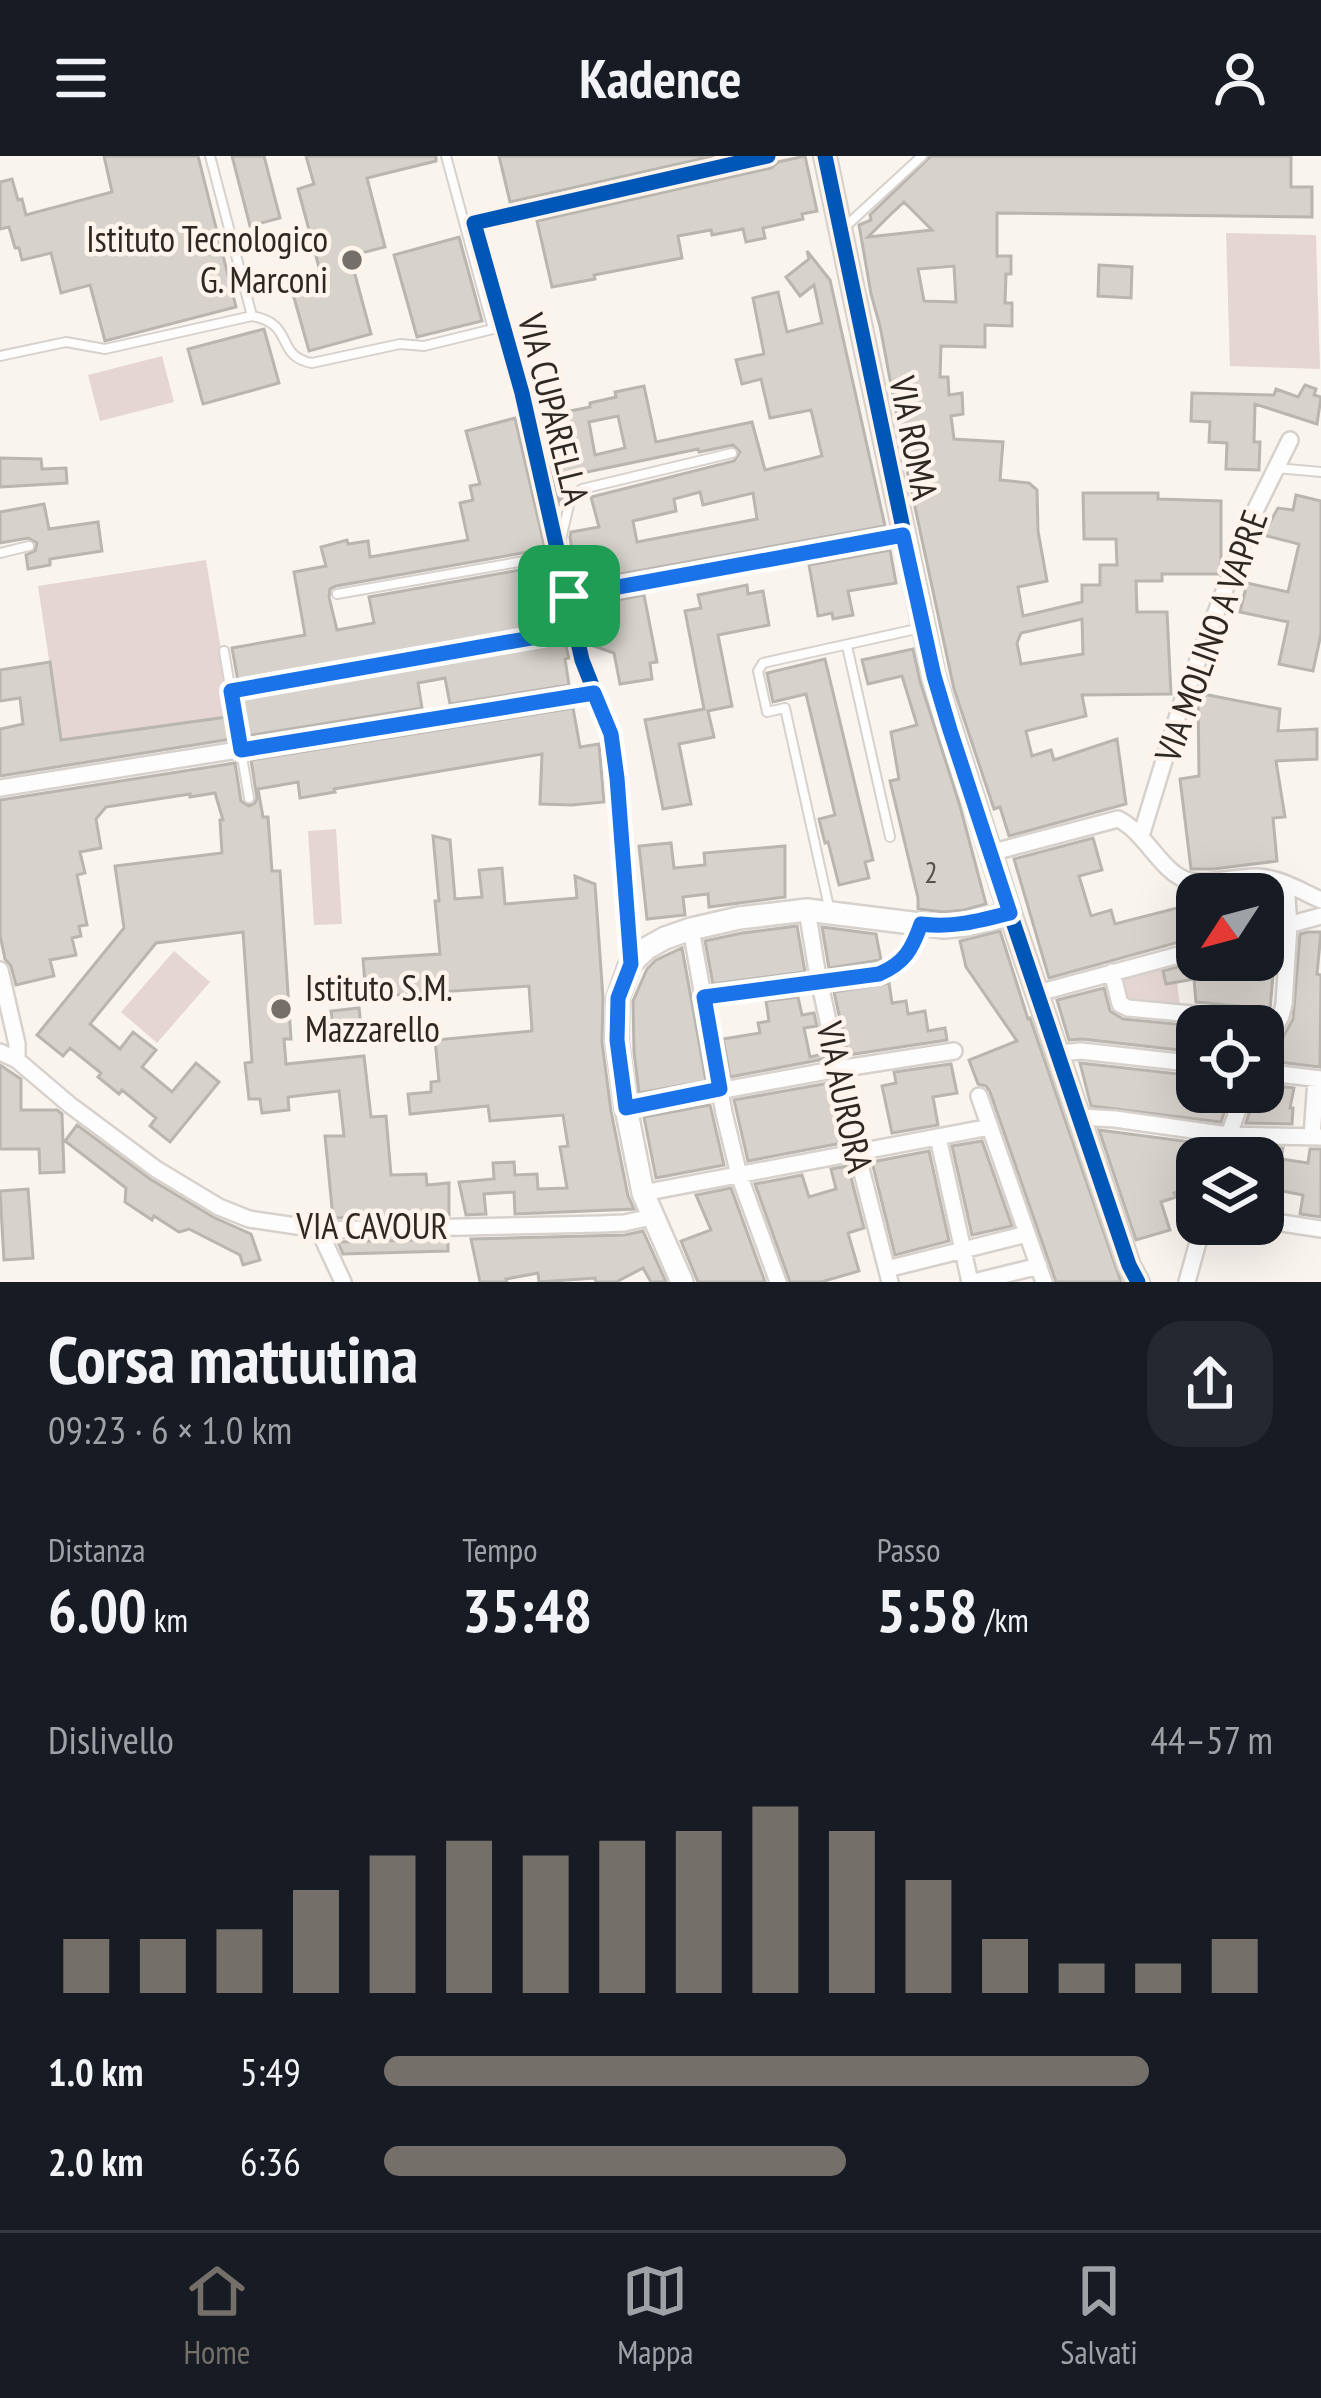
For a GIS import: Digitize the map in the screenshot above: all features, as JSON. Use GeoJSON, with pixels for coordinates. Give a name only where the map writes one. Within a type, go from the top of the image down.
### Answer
{"type":"FeatureCollection","features":[{"type":"Feature","properties":{"kind":"street","name":"VIA CUPARELLA"},"geometry":{"type":"LineString","coordinates":[[631,964],[611,734],[582,660],[522,393],[474,223],[768,156]]}},
{"type":"Feature","properties":{"kind":"street","name":"VIA ROMA"},"geometry":{"type":"LineString","coordinates":[[825,156],[923,627],[950,730],[1138,1282]]}},
{"type":"Feature","properties":{"kind":"street","name":"VIA MOLINO A VAPRE"},"geometry":{"type":"LineString","coordinates":[[1141,836],[1181,705],[1252,515],[1290,440]]}},
{"type":"Feature","properties":{"kind":"street"},"geometry":{"type":"LineString","coordinates":[[569,596],[903,535]]}},
{"type":"Feature","properties":{"kind":"street"},"geometry":{"type":"LineString","coordinates":[[0,788],[594,693]]}},
{"type":"Feature","properties":{"kind":"street"},"geometry":{"type":"LineString","coordinates":[[990,853],[1118,819],[1130,824],[1172,872],[1190,881],[1272,878],[1321,900],[1321,890]]}},
{"type":"Feature","properties":{"kind":"street"},"geometry":{"type":"LineString","coordinates":[[1283,1005],[1289,925],[1286,884]]}},
{"type":"Feature","properties":{"kind":"street"},"geometry":{"type":"LineString","coordinates":[[682,1282],[643,1193],[626,1108],[617,1040],[618,998],[631,964],[665,938],[739,918],[807,910],[944,927],[1010,913]]}},
{"type":"Feature","properties":{"kind":"street","name":"VIA AURORA"},"geometry":{"type":"LineString","coordinates":[[807,910],[838,1069],[889,1276]]}},
{"type":"Feature","properties":{"kind":"street"},"geometry":{"type":"LineString","coordinates":[[1284,926],[1321,916]]}},
{"type":"Feature","properties":{"kind":"street"},"geometry":{"type":"LineString","coordinates":[[704,997],[879,974],[896,967],[910,953],[921,924]]}},
{"type":"Feature","properties":{"kind":"street"},"geometry":{"type":"LineString","coordinates":[[692,929],[739,1175],[778,1282]]}},
{"type":"Feature","properties":{"kind":"street"},"geometry":{"type":"LineString","coordinates":[[1038,993],[1176,955]]}},
{"type":"Feature","properties":{"kind":"street"},"geometry":{"type":"LineString","coordinates":[[0,970],[17,1044],[16,1060]]}},
{"type":"Feature","properties":{"kind":"street"},"geometry":{"type":"LineString","coordinates":[[1112,972],[1120,1004],[1176,1012]]}},
{"type":"Feature","properties":{"kind":"street"},"geometry":{"type":"LineString","coordinates":[[1058,1053],[1081,1051],[1176,1062]]}},
{"type":"Feature","properties":{"kind":"street","name":"VIA CAVOUR"},"geometry":{"type":"LineString","coordinates":[[0,1052],[156,1169],[219,1208],[274,1225],[323,1230],[601,1224],[652,1217]]}},
{"type":"Feature","properties":{"kind":"street"},"geometry":{"type":"LineString","coordinates":[[626,1108],[954,1052]]}},
{"type":"Feature","properties":{"kind":"street"},"geometry":{"type":"LineString","coordinates":[[1080,1117],[1228,1135],[1317,1137],[1318,1079],[1284,1075]]}},
{"type":"Feature","properties":{"kind":"street"},"geometry":{"type":"LineString","coordinates":[[938,1137],[972,1282],[1041,1274],[979,1096]]}},
{"type":"Feature","properties":{"kind":"street"},"geometry":{"type":"LineString","coordinates":[[1228,1135],[1236,1113]]}},
{"type":"Feature","properties":{"kind":"street"},"geometry":{"type":"LineString","coordinates":[[643,1193],[990,1126]]}},
{"type":"Feature","properties":{"kind":"street"},"geometry":{"type":"LineString","coordinates":[[1284,1223],[1321,1229]]}},
{"type":"Feature","properties":{"kind":"street"},"geometry":{"type":"LineString","coordinates":[[323,1230],[343,1282]]}},
{"type":"Feature","properties":{"kind":"street"},"geometry":{"type":"LineString","coordinates":[[889,1276],[964,1248],[1028,1234]]}},
{"type":"Feature","properties":{"kind":"street"},"geometry":{"type":"LineString","coordinates":[[1187,1282],[1197,1245]]}},
{"type":"Feature","properties":{"kind":"lane"},"geometry":{"type":"LineString","coordinates":[[210,156],[252,316]]}},
{"type":"Feature","properties":{"kind":"lane"},"geometry":{"type":"LineString","coordinates":[[0,356],[66,342],[105,349],[252,316],[270,319],[298,361],[312,363],[400,344],[424,346],[493,329],[446,156]]}},
{"type":"Feature","properties":{"kind":"lane"},"geometry":{"type":"LineString","coordinates":[[840,230],[922,156]]}},
{"type":"Feature","properties":{"kind":"lane"},"geometry":{"type":"LineString","coordinates":[[337,594],[559,552],[571,497],[582,489],[732,453]]}},
{"type":"Feature","properties":{"kind":"lane"},"geometry":{"type":"LineString","coordinates":[[1276,468],[1321,472]]}},
{"type":"Feature","properties":{"kind":"lane"},"geometry":{"type":"LineString","coordinates":[[0,554],[29,546]]}},
{"type":"Feature","properties":{"kind":"lane"},"geometry":{"type":"LineString","coordinates":[[830,913],[785,708],[767,712],[758,671],[763,663],[923,627]]}},
{"type":"Feature","properties":{"kind":"lane"},"geometry":{"type":"LineString","coordinates":[[231,691],[576,630]]}},
{"type":"Feature","properties":{"kind":"lane"},"geometry":{"type":"LineString","coordinates":[[848,646],[890,837]]}},
{"type":"Feature","properties":{"kind":"lane"},"geometry":{"type":"LineString","coordinates":[[224,651],[249,799]]}},
{"type":"Feature","properties":{"kind":"shaded area"},"geometry":{"type":"Polygon","coordinates":[[[1226,233],[1316,235],[1320,369],[1230,366],[1226,233]]]}},
{"type":"Feature","properties":{"kind":"shaded area"},"geometry":{"type":"Polygon","coordinates":[[[162,356],[174,402],[100,421],[88,375],[162,356]]]}},
{"type":"Feature","properties":{"kind":"shaded area"},"geometry":{"type":"Polygon","coordinates":[[[206,560],[232,716],[61,740],[38,586],[206,560]]]}},
{"type":"Feature","properties":{"kind":"shaded area"},"geometry":{"type":"Polygon","coordinates":[[[336,829],[342,924],[314,925],[308,831],[336,829]]]}},
{"type":"Feature","properties":{"kind":"shaded area"},"geometry":{"type":"Polygon","coordinates":[[[174,951],[210,982],[157,1043],[121,1012],[174,951]]]}},
{"type":"Feature","properties":{"kind":"shaded area"},"geometry":{"type":"Polygon","coordinates":[[[1162,962],[1166,984],[1177,982],[1180,1005],[1123,1001],[1116,976],[1162,962]]]}},
{"type":"Feature","properties":{"kind":"building"},"geometry":{"type":"Polygon","coordinates":[[[104,156],[198,156],[236,307],[105,341],[90,285],[61,293],[51,253],[22,260],[9,227],[0,229],[0,182],[12,179],[26,215],[112,192],[104,156]]]}},
{"type":"Feature","properties":{"kind":"building"},"geometry":{"type":"Polygon","coordinates":[[[232,156],[264,156],[280,218],[250,226],[232,156]]]}},
{"type":"Feature","properties":{"kind":"building"},"geometry":{"type":"Polygon","coordinates":[[[306,156],[436,156],[436,161],[367,178],[385,247],[350,256],[371,334],[309,351],[289,280],[320,271],[298,189],[314,184],[306,156]]]}},
{"type":"Feature","properties":{"kind":"building"},"geometry":{"type":"Polygon","coordinates":[[[499,156],[714,156],[510,202],[499,156]]]}},
{"type":"Feature","properties":{"kind":"building"},"geometry":{"type":"Polygon","coordinates":[[[805,156],[817,211],[802,214],[803,219],[763,228],[765,238],[746,242],[743,229],[678,236],[682,258],[552,287],[537,221],[771,168],[805,156]]]}},
{"type":"Feature","properties":{"kind":"building"},"geometry":{"type":"Polygon","coordinates":[[[931,156],[1291,156],[1291,187],[1312,187],[1312,217],[997,213],[997,256],[1011,256],[1005,303],[1012,303],[1012,326],[985,325],[985,347],[941,346],[940,377],[948,377],[949,395],[962,393],[963,414],[951,416],[954,439],[1003,442],[1000,480],[1029,483],[1037,490],[1047,581],[1018,587],[1023,616],[1082,602],[1082,585],[1100,585],[1100,565],[1117,565],[1116,539],[1084,539],[1083,493],[1158,493],[1158,499],[1221,501],[1218,574],[1162,574],[1162,581],[1136,581],[1137,612],[1167,612],[1171,694],[1082,695],[1086,716],[1026,731],[1032,756],[1051,750],[1054,760],[1117,739],[1126,804],[1009,836],[1000,807],[994,809],[954,689],[907,470],[859,225],[871,220],[870,215],[931,156]],[[904,202],[888,217],[868,237],[932,230],[904,202]],[[954,266],[918,269],[924,301],[956,302],[954,266]],[[1082,619],[1021,633],[1017,643],[1021,664],[1083,654],[1082,619]]]}},
{"type":"Feature","properties":{"kind":"building"},"geometry":{"type":"Polygon","coordinates":[[[459,237],[482,321],[417,337],[394,255],[459,237]]]}},
{"type":"Feature","properties":{"kind":"building"},"geometry":{"type":"Polygon","coordinates":[[[807,251],[830,280],[885,526],[577,582],[570,537],[571,532],[599,527],[591,497],[734,461],[740,452],[733,445],[698,449],[558,478],[560,506],[551,466],[561,463],[551,422],[566,419],[565,412],[644,386],[656,442],[752,422],[765,470],[822,456],[811,410],[770,418],[761,379],[742,384],[736,360],[764,354],[753,298],[778,292],[787,332],[822,323],[814,285],[800,296],[786,277],[809,259],[807,251]],[[618,416],[589,422],[595,455],[625,448],[618,416]],[[700,492],[674,499],[676,511],[633,521],[637,542],[757,519],[753,493],[703,505],[700,492]]]}},
{"type":"Feature","properties":{"kind":"building"},"geometry":{"type":"Polygon","coordinates":[[[1099,265],[1132,267],[1131,298],[1098,296],[1099,265]]]}},
{"type":"Feature","properties":{"kind":"building"},"geometry":{"type":"Polygon","coordinates":[[[264,329],[279,383],[203,404],[188,349],[264,329]]]}},
{"type":"Feature","properties":{"kind":"building"},"geometry":{"type":"Polygon","coordinates":[[[1305,385],[1321,397],[1317,424],[1255,404],[1259,470],[1226,469],[1227,443],[1209,442],[1210,422],[1191,421],[1192,393],[1274,395],[1276,389],[1298,397],[1305,385]]]}},
{"type":"Feature","properties":{"kind":"building"},"geometry":{"type":"Polygon","coordinates":[[[515,418],[545,549],[336,586],[329,597],[337,630],[374,623],[369,597],[548,565],[559,625],[238,681],[232,648],[305,635],[294,572],[326,566],[321,547],[347,540],[348,544],[368,541],[370,557],[468,540],[460,503],[473,500],[470,486],[480,484],[466,431],[515,418]]]}},
{"type":"Feature","properties":{"kind":"building"},"geometry":{"type":"Polygon","coordinates":[[[0,458],[41,459],[42,469],[66,468],[67,483],[0,487],[0,458]]]}},
{"type":"Feature","properties":{"kind":"building"},"geometry":{"type":"Polygon","coordinates":[[[1296,495],[1321,501],[1321,634],[1313,671],[1279,664],[1288,622],[1240,612],[1247,583],[1288,592],[1299,544],[1263,535],[1278,508],[1293,510],[1296,495]]]}},
{"type":"Feature","properties":{"kind":"building"},"geometry":{"type":"Polygon","coordinates":[[[44,504],[49,529],[98,522],[102,551],[50,559],[50,565],[28,569],[26,555],[35,551],[37,543],[28,538],[0,543],[0,512],[44,504]]]}},
{"type":"Feature","properties":{"kind":"building"},"geometry":{"type":"Polygon","coordinates":[[[890,550],[896,583],[848,591],[853,615],[818,616],[809,565],[890,550]]]}},
{"type":"Feature","properties":{"kind":"building"},"geometry":{"type":"Polygon","coordinates":[[[747,585],[748,594],[763,591],[769,625],[718,635],[732,706],[708,711],[714,737],[679,744],[691,804],[663,809],[645,720],[704,709],[685,611],[701,608],[698,595],[747,585]]]}},
{"type":"Feature","properties":{"kind":"building"},"geometry":{"type":"Polygon","coordinates":[[[644,595],[657,662],[650,663],[652,679],[620,684],[614,653],[591,645],[584,606],[644,595]]]}},
{"type":"Feature","properties":{"kind":"building"},"geometry":{"type":"Polygon","coordinates":[[[565,641],[569,685],[450,704],[445,678],[418,683],[422,708],[247,736],[240,698],[565,641]]]}},
{"type":"Feature","properties":{"kind":"building"},"geometry":{"type":"Polygon","coordinates":[[[913,649],[986,904],[964,910],[918,909],[890,781],[899,779],[891,732],[917,725],[902,676],[868,684],[862,660],[913,649]]]}},
{"type":"Feature","properties":{"kind":"building"},"geometry":{"type":"Polygon","coordinates":[[[825,659],[873,860],[865,862],[869,878],[839,885],[819,819],[835,815],[806,694],[773,702],[767,673],[825,659]]]}},
{"type":"Feature","properties":{"kind":"building"},"geometry":{"type":"Polygon","coordinates":[[[50,662],[61,740],[227,717],[231,739],[0,776],[0,729],[23,724],[20,698],[0,701],[0,670],[50,662]]]}},
{"type":"Feature","properties":{"kind":"building"},"geometry":{"type":"Polygon","coordinates":[[[1198,693],[1280,709],[1278,731],[1317,729],[1317,759],[1276,761],[1285,817],[1273,818],[1277,861],[1191,869],[1180,779],[1199,776],[1198,693]]]}},
{"type":"Feature","properties":{"kind":"building"},"geometry":{"type":"Polygon","coordinates":[[[573,708],[580,747],[599,744],[604,802],[540,804],[542,754],[300,798],[298,782],[258,789],[263,817],[268,817],[272,871],[280,871],[291,1039],[284,1039],[286,1064],[364,1056],[371,1117],[386,1116],[391,1175],[426,1174],[427,1185],[449,1183],[449,1215],[333,1218],[325,1136],[344,1136],[339,1091],[288,1097],[289,1110],[262,1113],[260,1099],[249,1099],[245,1063],[252,1062],[243,932],[156,943],[90,1024],[120,1049],[133,1032],[156,1050],[142,1067],[172,1092],[196,1063],[219,1082],[170,1142],[150,1126],[156,1118],[98,1077],[101,1073],[70,1048],[63,1056],[37,1035],[124,928],[115,866],[222,853],[223,820],[215,793],[106,807],[96,819],[101,848],[80,852],[85,873],[77,875],[87,925],[79,926],[81,936],[72,938],[76,955],[50,960],[54,976],[16,985],[0,935],[0,800],[235,763],[241,801],[249,806],[257,798],[251,760],[573,708]]]}},
{"type":"Feature","properties":{"kind":"building"},"geometry":{"type":"Polygon","coordinates":[[[433,836],[450,840],[455,899],[482,897],[479,870],[502,868],[505,904],[577,898],[575,876],[595,884],[602,1042],[611,1111],[634,1209],[515,1214],[514,1192],[484,1194],[486,1214],[466,1215],[459,1182],[494,1179],[493,1163],[514,1162],[515,1175],[537,1174],[538,1189],[567,1188],[560,1147],[568,1146],[563,1115],[490,1121],[488,1106],[410,1114],[408,1094],[431,1092],[431,1082],[439,1081],[435,1040],[532,1031],[529,986],[366,997],[363,959],[440,954],[433,836]]]}},
{"type":"Feature","properties":{"kind":"building"},"geometry":{"type":"Polygon","coordinates":[[[1093,838],[1102,870],[1079,876],[1091,916],[1111,910],[1115,924],[1176,908],[1176,943],[1049,978],[1014,859],[1093,838]]]}},
{"type":"Feature","properties":{"kind":"building"},"geometry":{"type":"Polygon","coordinates":[[[671,843],[674,868],[705,865],[704,853],[785,846],[785,897],[709,907],[708,894],[683,897],[685,915],[647,919],[639,846],[671,843]]]}},
{"type":"Feature","properties":{"kind":"building"},"geometry":{"type":"Polygon","coordinates":[[[797,926],[805,972],[713,984],[705,941],[797,926]]]}},
{"type":"Feature","properties":{"kind":"building"},"geometry":{"type":"Polygon","coordinates":[[[822,927],[876,934],[881,960],[829,968],[822,927]]]}},
{"type":"Feature","properties":{"kind":"building"},"geometry":{"type":"Polygon","coordinates":[[[1000,931],[1121,1282],[1056,1282],[990,1092],[978,1084],[969,1060],[1017,1041],[966,967],[960,941],[1000,931]]]}},
{"type":"Feature","properties":{"kind":"building"},"geometry":{"type":"Polygon","coordinates":[[[1321,932],[1317,974],[1321,975],[1320,1067],[1284,1063],[1300,934],[1321,932]]]}},
{"type":"Feature","properties":{"kind":"building"},"geometry":{"type":"Polygon","coordinates":[[[682,948],[706,1081],[639,1093],[633,1001],[647,969],[682,948]]]}},
{"type":"Feature","properties":{"kind":"building"},"geometry":{"type":"Polygon","coordinates":[[[1176,967],[1176,981],[1183,981],[1166,984],[1163,971],[1176,967]]]}},
{"type":"Feature","properties":{"kind":"building"},"geometry":{"type":"Polygon","coordinates":[[[1194,981],[1272,981],[1270,1005],[1196,1002],[1194,981]]]}},
{"type":"Feature","properties":{"kind":"building"},"geometry":{"type":"Polygon","coordinates":[[[889,983],[892,1003],[906,1001],[908,1014],[925,1011],[928,1031],[945,1028],[947,1040],[848,1055],[834,992],[889,983]]]}},
{"type":"Feature","properties":{"kind":"building"},"geometry":{"type":"Polygon","coordinates":[[[1104,988],[1110,1011],[1123,1019],[1176,1024],[1176,1050],[1069,1040],[1057,1000],[1104,988]]]}},
{"type":"Feature","properties":{"kind":"building"},"geometry":{"type":"Polygon","coordinates":[[[798,997],[802,1015],[814,1013],[817,1026],[804,1028],[810,1057],[823,1054],[824,1059],[730,1077],[723,1039],[760,1033],[758,1023],[769,1021],[766,1001],[798,997]]]}},
{"type":"Feature","properties":{"kind":"building"},"geometry":{"type":"Polygon","coordinates":[[[359,1008],[362,1034],[334,1036],[331,1011],[359,1008]]]}},
{"type":"Feature","properties":{"kind":"building"},"geometry":{"type":"Polygon","coordinates":[[[1080,1063],[1176,1074],[1176,1113],[1224,1113],[1221,1122],[1091,1106],[1080,1063]]]}},
{"type":"Feature","properties":{"kind":"building"},"geometry":{"type":"Polygon","coordinates":[[[951,1064],[957,1093],[933,1097],[938,1125],[892,1133],[882,1086],[896,1083],[894,1072],[951,1064]]]}},
{"type":"Feature","properties":{"kind":"building"},"geometry":{"type":"Polygon","coordinates":[[[0,1065],[21,1079],[21,1110],[62,1114],[64,1172],[40,1173],[39,1149],[0,1149],[0,1065]]]}},
{"type":"Feature","properties":{"kind":"building"},"geometry":{"type":"Polygon","coordinates":[[[829,1083],[842,1143],[748,1161],[734,1100],[829,1083]]]}},
{"type":"Feature","properties":{"kind":"building"},"geometry":{"type":"Polygon","coordinates":[[[1284,1087],[1294,1088],[1292,1124],[1246,1123],[1249,1113],[1284,1113],[1284,1087]]]}},
{"type":"Feature","properties":{"kind":"building"},"geometry":{"type":"Polygon","coordinates":[[[710,1105],[724,1165],[656,1178],[644,1117],[710,1105]]]}},
{"type":"Feature","properties":{"kind":"building"},"geometry":{"type":"Polygon","coordinates":[[[77,1125],[150,1179],[251,1234],[260,1260],[243,1265],[240,1255],[189,1229],[179,1232],[154,1216],[152,1220],[125,1202],[126,1188],[65,1141],[77,1125]]]}},
{"type":"Feature","properties":{"kind":"building"},"geometry":{"type":"Polygon","coordinates":[[[1099,1130],[1176,1140],[1176,1197],[1161,1202],[1170,1230],[1136,1240],[1099,1130]]]}},
{"type":"Feature","properties":{"kind":"building"},"geometry":{"type":"Polygon","coordinates":[[[982,1141],[1012,1226],[972,1235],[952,1146],[982,1141]]]}},
{"type":"Feature","properties":{"kind":"building"},"geometry":{"type":"Polygon","coordinates":[[[1310,1149],[1321,1149],[1321,1217],[1300,1214],[1303,1195],[1284,1191],[1284,1159],[1308,1163],[1310,1149]]]}},
{"type":"Feature","properties":{"kind":"building"},"geometry":{"type":"Polygon","coordinates":[[[929,1151],[949,1241],[895,1255],[872,1162],[929,1151]]]}},
{"type":"Feature","properties":{"kind":"building"},"geometry":{"type":"Polygon","coordinates":[[[848,1166],[864,1228],[848,1233],[859,1271],[821,1282],[790,1282],[755,1184],[802,1175],[809,1197],[836,1189],[831,1169],[848,1166]]]}},
{"type":"Feature","properties":{"kind":"building"},"geometry":{"type":"Polygon","coordinates":[[[731,1188],[765,1282],[698,1282],[681,1241],[711,1230],[696,1195],[731,1188]]]}},
{"type":"Feature","properties":{"kind":"building"},"geometry":{"type":"Polygon","coordinates":[[[28,1189],[33,1258],[4,1260],[0,1191],[28,1189]]]}},
{"type":"Feature","properties":{"kind":"building"},"geometry":{"type":"Polygon","coordinates":[[[643,1231],[666,1282],[651,1282],[643,1268],[616,1282],[596,1282],[595,1278],[539,1282],[538,1273],[507,1282],[480,1282],[471,1239],[625,1235],[643,1231]]]}},
{"type":"Feature","properties":{"kind":"building"},"geometry":{"type":"Polygon","coordinates":[[[448,1239],[448,1251],[343,1254],[338,1242],[448,1239]]]}},
{"type":"Feature","properties":{"kind":"cycle path"},"geometry":{"type":"LineString","coordinates":[[630,964],[611,734],[582,660],[522,393],[474,223],[768,156]]}},
{"type":"Feature","properties":{"kind":"cycle path"},"geometry":{"type":"LineString","coordinates":[[825,156],[934,676],[1138,1282]]}},
{"type":"Feature","properties":{"kind":"place","name":"Istituto Tecnologico G. Marconi"},"geometry":{"type":"Point","coordinates":[352,260]}},
{"type":"Feature","properties":{"kind":"place","name":"Istituto S.M. Mazzarello"},"geometry":{"type":"Point","coordinates":[281,1009]}},
{"type":"Feature","properties":{"kind":"route"},"geometry":{"type":"LineString","coordinates":[[903,535],[934,676],[1010,913],[967,925],[921,924],[910,953],[896,967],[879,974],[704,997],[720,1089],[626,1108],[617,1040],[618,998],[631,964],[617,778],[611,734],[594,693],[241,750],[231,691],[576,630],[569,596],[903,535]]}}]}
